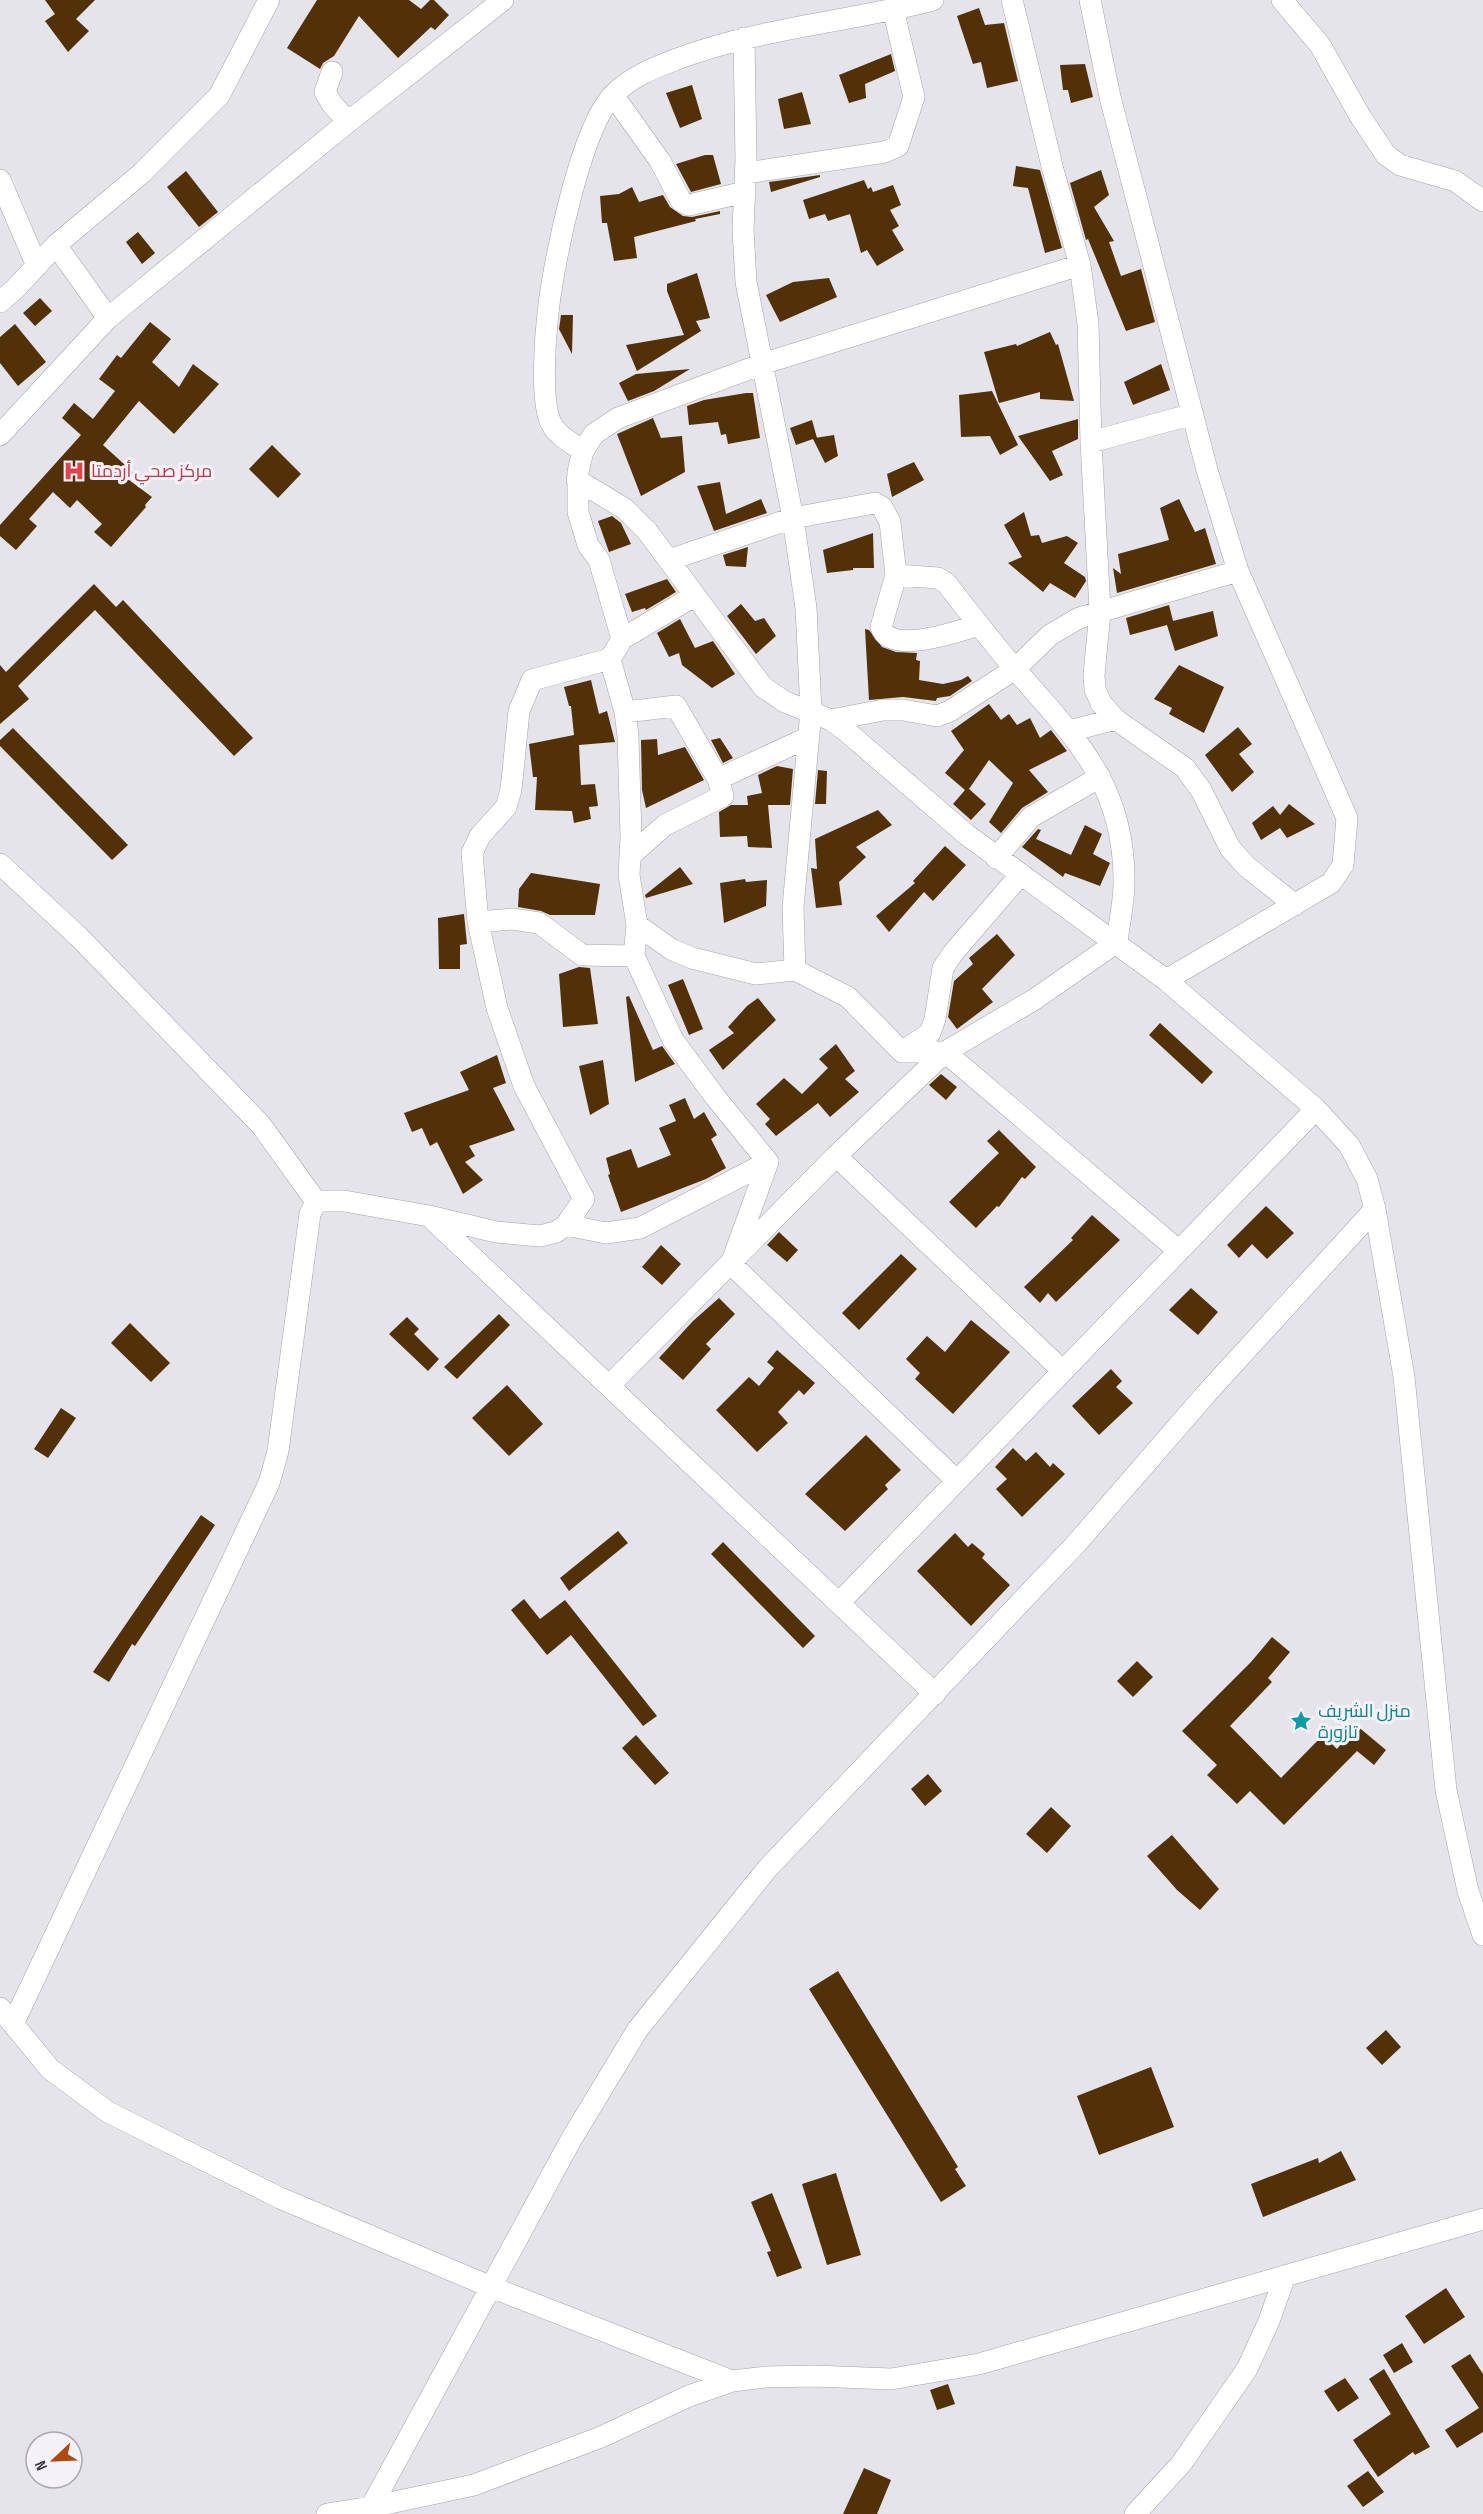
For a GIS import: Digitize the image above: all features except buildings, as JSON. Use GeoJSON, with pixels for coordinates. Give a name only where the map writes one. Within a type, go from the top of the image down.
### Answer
{"type":"FeatureCollection","features":[{"type":"Feature","properties":{"kind":"street"},"geometry":{"type":"LineString","coordinates":[[0,302],[56,245],[142,173],[219,96],[269,0]]}},
{"type":"Feature","properties":{"kind":"street"},"geometry":{"type":"LineString","coordinates":[[0,435],[108,318],[348,122],[504,0]]}},
{"type":"Feature","properties":{"kind":"street"},"geometry":{"type":"LineString","coordinates":[[583,451],[552,426],[547,412],[544,338],[572,192],[596,118],[612,95],[629,81],[650,69],[744,38],[933,0]]}},
{"type":"Feature","properties":{"kind":"street"},"geometry":{"type":"LineString","coordinates":[[1012,0],[1053,170],[1080,265],[1088,324],[1091,442],[1100,611],[1094,675],[1095,689],[1101,703],[1114,719],[1185,768],[1201,790],[1230,848],[1246,866],[1295,905]]}},
{"type":"Feature","properties":{"kind":"street"},"geometry":{"type":"LineString","coordinates":[[1090,0],[1110,97],[1207,470],[1238,571],[1347,818],[1343,865],[1331,883],[1166,980]]}},
{"type":"Feature","properties":{"kind":"street"},"geometry":{"type":"LineString","coordinates":[[1282,0],[1320,45],[1359,116],[1386,155],[1400,165],[1455,181],[1483,201]]}},
{"type":"Feature","properties":{"kind":"street"},"geometry":{"type":"LineString","coordinates":[[612,95],[660,161],[681,201],[689,206],[746,182],[885,152],[898,146],[914,97],[894,9]]}},
{"type":"Feature","properties":{"kind":"street"},"geometry":{"type":"LineString","coordinates":[[744,38],[746,182],[743,230],[746,282],[793,518],[806,609],[811,711],[793,907],[795,970]]}},
{"type":"Feature","properties":{"kind":"street"},"geometry":{"type":"LineString","coordinates":[[332,72],[325,92],[348,122]]}},
{"type":"Feature","properties":{"kind":"street"},"geometry":{"type":"LineString","coordinates":[[0,180],[37,266]]}},
{"type":"Feature","properties":{"kind":"street"},"geometry":{"type":"LineString","coordinates":[[56,245],[108,318]]}},
{"type":"Feature","properties":{"kind":"street"},"geometry":{"type":"LineString","coordinates":[[622,639],[599,560],[588,545],[578,512],[577,480],[583,451],[594,434],[618,418],[762,364],[1080,265]]}},
{"type":"Feature","properties":{"kind":"street"},"geometry":{"type":"LineString","coordinates":[[1091,442],[1193,414]]}},
{"type":"Feature","properties":{"kind":"street"},"geometry":{"type":"LineString","coordinates":[[577,480],[625,509],[647,531],[763,687],[785,702],[831,720],[996,858],[1117,942],[1166,980],[1316,1109],[1349,1145],[1366,1179],[1375,1209],[1404,1377],[1446,1790],[1467,1891],[1483,1935]]}},
{"type":"Feature","properties":{"kind":"street"},"geometry":{"type":"LineString","coordinates":[[669,560],[793,518],[875,503],[888,514],[896,575],[881,627],[884,635],[893,639],[915,641],[979,626]]}},
{"type":"Feature","properties":{"kind":"street"},"geometry":{"type":"LineString","coordinates":[[831,720],[903,710],[937,716],[950,711],[1015,669],[1050,636],[1079,618],[1238,571]]}},
{"type":"Feature","properties":{"kind":"street"},"geometry":{"type":"LineString","coordinates":[[609,1386],[836,1156],[945,1052],[1035,999],[1117,942],[1124,884],[1121,843],[1109,795],[1092,762],[1071,731],[1015,669],[946,583],[938,578],[896,575]]}},
{"type":"Feature","properties":{"kind":"street"},"geometry":{"type":"LineString","coordinates":[[694,596],[622,639],[610,659],[532,680],[519,711],[511,790],[506,807],[480,836],[472,853],[478,922],[496,1008],[524,1086],[584,1199],[566,1225],[556,1232],[540,1236],[496,1232],[429,1216],[344,1201],[326,1200],[317,1203],[310,1214],[278,1451],[270,1483],[7,2016],[50,2069],[108,2112],[280,2199],[492,2287],[732,2381]]}},
{"type":"Feature","properties":{"kind":"street"},"geometry":{"type":"LineString","coordinates":[[610,659],[625,712],[631,837],[629,875],[637,925],[634,956],[673,1040],[768,1162]]}},
{"type":"Feature","properties":{"kind":"street"},"geometry":{"type":"LineString","coordinates":[[625,712],[676,706],[718,779],[723,796],[665,825],[630,856]]}},
{"type":"Feature","properties":{"kind":"street"},"geometry":{"type":"LineString","coordinates":[[1071,731],[1114,719]]}},
{"type":"Feature","properties":{"kind":"street"},"geometry":{"type":"LineString","coordinates":[[718,779],[809,736]]}},
{"type":"Feature","properties":{"kind":"street"},"geometry":{"type":"LineString","coordinates":[[996,858],[1031,817],[1100,777]]}},
{"type":"Feature","properties":{"kind":"street"},"geometry":{"type":"LineString","coordinates":[[0,864],[79,937],[261,1125],[317,1203]]}},
{"type":"Feature","properties":{"kind":"street"},"geometry":{"type":"LineString","coordinates":[[902,1052],[930,1033],[935,1019],[943,968],[953,953],[1021,874]]}},
{"type":"Feature","properties":{"kind":"street"},"geometry":{"type":"LineString","coordinates":[[478,922],[512,919],[539,923],[582,955],[634,956]]}},
{"type":"Feature","properties":{"kind":"street"},"geometry":{"type":"LineString","coordinates":[[637,925],[672,949],[692,958],[756,974],[795,970],[848,997],[902,1052],[945,1052],[1179,1251]]}},
{"type":"Feature","properties":{"kind":"street"},"geometry":{"type":"LineString","coordinates":[[839,1604],[1316,1109]]}},
{"type":"Feature","properties":{"kind":"street"},"geometry":{"type":"LineString","coordinates":[[836,1156],[1064,1371]]}},
{"type":"Feature","properties":{"kind":"street"},"geometry":{"type":"LineString","coordinates":[[566,1225],[606,1233],[640,1228],[768,1162]]}},
{"type":"Feature","properties":{"kind":"street"},"geometry":{"type":"LineString","coordinates":[[730,1264],[768,1162]]}},
{"type":"Feature","properties":{"kind":"street"},"geometry":{"type":"LineString","coordinates":[[371,2507],[572,2138],[638,2029],[767,1869],[1076,1545],[1206,1394],[1375,1209]]}},
{"type":"Feature","properties":{"kind":"street"},"geometry":{"type":"LineString","coordinates":[[429,1216],[934,1694]]}},
{"type":"Feature","properties":{"kind":"street"},"geometry":{"type":"LineString","coordinates":[[730,1264],[957,1481]]}},
{"type":"Feature","properties":{"kind":"street"},"geometry":{"type":"LineString","coordinates":[[327,2514],[474,2485],[601,2437],[689,2396],[732,2381],[766,2377],[814,2376],[891,2379],[979,2364],[1483,2218]]}},
{"type":"Feature","properties":{"kind":"street"},"geometry":{"type":"LineString","coordinates":[[1135,2514],[1181,2464],[1247,2369],[1269,2321],[1285,2276]]}},
{"type":"Feature","properties":{"kind":"place","name":"مركز صحي أردمتا"},"geometry":{"type":"Point","coordinates":[74,471]}},
{"type":"Feature","properties":{"kind":"place","name":"منزل الشريف تازورة"},"geometry":{"type":"Point","coordinates":[1301,1721]}}]}
